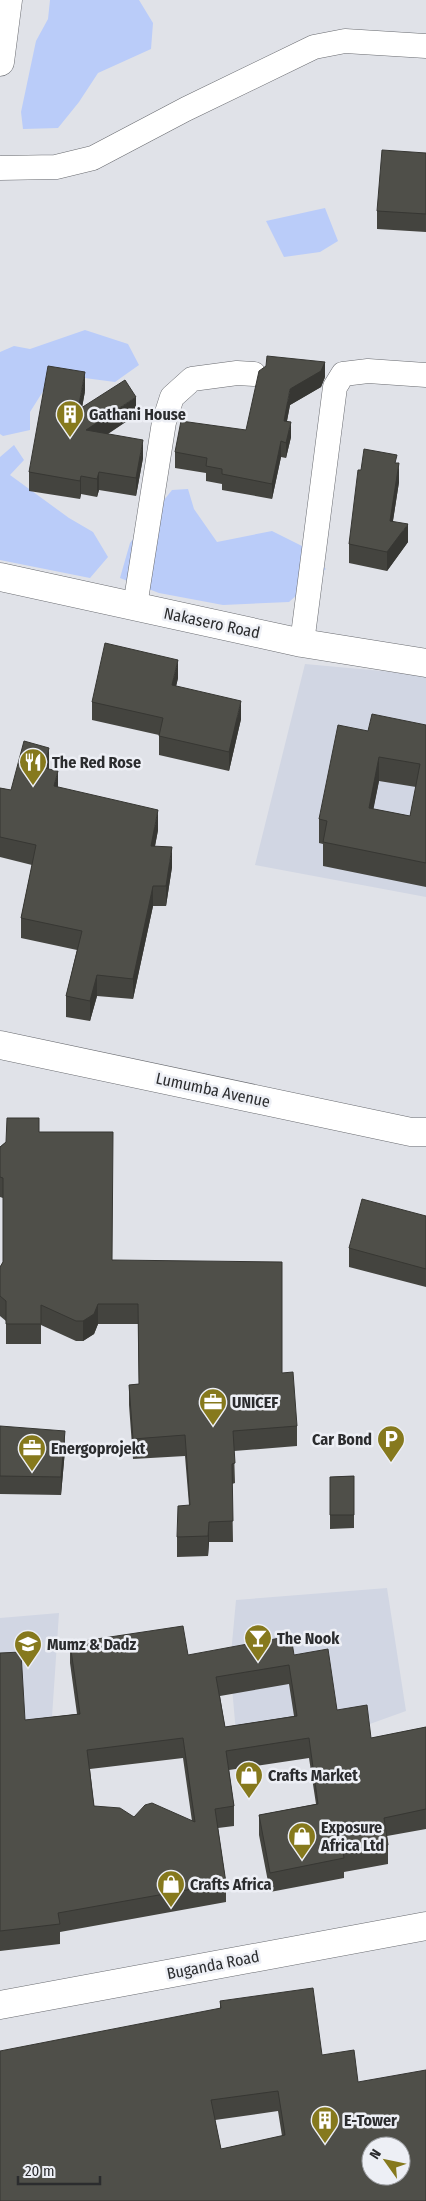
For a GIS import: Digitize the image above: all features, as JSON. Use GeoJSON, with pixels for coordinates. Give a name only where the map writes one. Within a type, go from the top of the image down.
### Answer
{"type":"FeatureCollection","features":[{"type":"Feature","properties":{"kind":"main road"},"geometry":{"type":"LineString","coordinates":[[0,62],[8,0]]}},
{"type":"Feature","properties":{"kind":"main road","name":"Nakasero Road"},"geometry":{"type":"LineString","coordinates":[[0,577],[302,643],[426,663]]}},
{"type":"Feature","properties":{"kind":"main road","name":"Lumumba Avenue"},"geometry":{"type":"LineString","coordinates":[[0,1045],[411,1132],[426,1132]]}},
{"type":"Feature","properties":{"kind":"main road","name":"Buganda Road"},"geometry":{"type":"LineString","coordinates":[[0,2005],[426,1926]]}},
{"type":"Feature","properties":{"kind":"street"},"geometry":{"type":"LineString","coordinates":[[0,168],[56,167],[93,158],[186,109],[314,48],[346,41],[426,46]]}},
{"type":"Feature","properties":{"kind":"street"},"geometry":{"type":"LineString","coordinates":[[302,643],[335,387],[343,374],[368,371],[426,375]]}},
{"type":"Feature","properties":{"kind":"street"},"geometry":{"type":"LineString","coordinates":[[135,606],[164,422],[172,397],[192,379],[237,373],[254,374]]}},
{"type":"Feature","properties":{"kind":"shaded area"},"geometry":{"type":"Polygon","coordinates":[[[50,0],[139,0],[153,23],[151,49],[98,73],[79,102],[58,128],[23,129],[21,112],[36,41],[48,19],[50,0]]]}},
{"type":"Feature","properties":{"kind":"shaded area"},"geometry":{"type":"Polygon","coordinates":[[[325,208],[338,241],[320,252],[284,257],[266,221],[325,208]]]}},
{"type":"Feature","properties":{"kind":"shaded area"},"geometry":{"type":"Polygon","coordinates":[[[85,330],[128,344],[139,365],[115,382],[54,374],[30,412],[30,430],[3,436],[0,434],[0,352],[14,346],[30,349],[85,330]]]}},
{"type":"Feature","properties":{"kind":"shaded area"},"geometry":{"type":"Polygon","coordinates":[[[14,445],[24,460],[10,475],[69,518],[93,532],[108,557],[90,578],[0,560],[0,457],[14,445]]]}},
{"type":"Feature","properties":{"kind":"shaded area"},"geometry":{"type":"Polygon","coordinates":[[[188,489],[194,509],[217,542],[272,531],[302,546],[326,569],[289,602],[223,605],[159,593],[120,578],[130,543],[172,490],[188,489]]]}},
{"type":"Feature","properties":{"kind":"shaded area"},"geometry":{"type":"Polygon","coordinates":[[[305,664],[426,675],[426,897],[255,865],[305,664]]]}},
{"type":"Feature","properties":{"kind":"shaded area"},"geometry":{"type":"Polygon","coordinates":[[[387,1588],[406,1711],[367,1725],[237,1744],[230,1665],[236,1600],[387,1588]]]}},
{"type":"Feature","properties":{"kind":"shaded area","name":"Mumz & Dadz"},"geometry":{"type":"Polygon","coordinates":[[[59,1613],[52,1717],[0,1726],[0,1618],[59,1613]]]}},
{"type":"Feature","properties":{"kind":"building"},"geometry":{"type":"Polygon","coordinates":[[[382,150],[426,153],[426,214],[377,211],[382,150]]]}},
{"type":"Feature","properties":{"kind":"building"},"geometry":{"type":"Polygon","coordinates":[[[267,356],[325,362],[321,371],[290,389],[284,421],[291,422],[286,443],[281,441],[272,484],[222,474],[222,469],[206,466],[207,458],[175,452],[181,421],[246,430],[259,371],[266,366],[267,356]]]}},
{"type":"Feature","properties":{"kind":"building","name":"Gathani House"},"geometry":{"type":"Polygon","coordinates":[[[48,366],[85,372],[78,410],[125,380],[136,397],[86,430],[143,440],[136,478],[99,472],[97,479],[81,476],[80,481],[29,472],[48,366]]]}},
{"type":"Feature","properties":{"kind":"building"},"geometry":{"type":"Polygon","coordinates":[[[364,449],[397,455],[395,463],[399,463],[390,521],[408,524],[387,552],[349,544],[358,470],[361,470],[364,449]]]}},
{"type":"Feature","properties":{"kind":"building"},"geometry":{"type":"Polygon","coordinates":[[[105,643],[178,660],[172,685],[241,701],[229,752],[159,736],[163,718],[92,702],[105,643]]]}},
{"type":"Feature","properties":{"kind":"building"},"geometry":{"type":"Polygon","coordinates":[[[372,714],[426,725],[426,863],[323,842],[327,821],[319,819],[338,725],[368,731],[372,714]],[[379,757],[369,808],[410,816],[420,764],[379,757]]]}},
{"type":"Feature","properties":{"kind":"building"},"geometry":{"type":"Polygon","coordinates":[[[24,741],[49,748],[44,768],[58,771],[54,786],[158,810],[151,846],[172,847],[166,886],[153,886],[133,979],[97,975],[90,1001],[66,996],[82,931],[21,918],[36,845],[0,837],[0,788],[11,790],[24,741]]]}},
{"type":"Feature","properties":{"kind":"building"},"geometry":{"type":"Polygon","coordinates":[[[7,1118],[39,1118],[39,1132],[113,1132],[112,1260],[282,1262],[282,1373],[293,1372],[297,1426],[233,1431],[235,1463],[232,1464],[233,1521],[209,1522],[208,1536],[177,1537],[178,1506],[190,1505],[185,1435],[133,1439],[129,1385],[139,1384],[138,1304],[98,1304],[94,1314],[83,1321],[76,1321],[41,1305],[41,1324],[6,1324],[6,1301],[0,1296],[0,1267],[3,1262],[3,1178],[0,1177],[0,1147],[6,1142],[7,1118]]]}},
{"type":"Feature","properties":{"kind":"building"},"geometry":{"type":"Polygon","coordinates":[[[362,1199],[426,1216],[426,1269],[349,1248],[362,1199]]]}},
{"type":"Feature","properties":{"kind":"building"},"geometry":{"type":"Polygon","coordinates":[[[0,1426],[65,1431],[61,1477],[0,1476],[0,1426]]]}},
{"type":"Feature","properties":{"kind":"building"},"geometry":{"type":"Polygon","coordinates":[[[354,1476],[354,1515],[330,1515],[330,1477],[354,1476]]]}},
{"type":"Feature","properties":{"kind":"building"},"geometry":{"type":"Polygon","coordinates":[[[183,1626],[188,1655],[291,1636],[294,1655],[328,1649],[337,1710],[367,1705],[371,1738],[426,1727],[426,1809],[384,1818],[388,1845],[343,1852],[344,1858],[270,1873],[259,1815],[318,1804],[309,1738],[226,1751],[234,1806],[215,1809],[226,1883],[58,1913],[60,1924],[0,1931],[0,1653],[21,1652],[25,1720],[80,1714],[70,1643],[183,1626]],[[289,1665],[216,1677],[225,1727],[297,1716],[289,1665]],[[183,1738],[87,1750],[94,1806],[120,1808],[134,1817],[145,1805],[152,1803],[195,1822],[183,1738]]]}},
{"type":"Feature","properties":{"kind":"building"},"geometry":{"type":"Polygon","coordinates":[[[313,1988],[322,2055],[354,2050],[358,2082],[426,2070],[426,2201],[0,2201],[0,2051],[221,2008],[220,2001],[313,1988]],[[278,2091],[211,2100],[221,2149],[285,2135],[278,2091]]]}},
{"type":"Feature","properties":{"kind":"place","name":"Gathani House"},"geometry":{"type":"Point","coordinates":[70,438]}},
{"type":"Feature","properties":{"kind":"place","name":"The Red Rose"},"geometry":{"type":"Point","coordinates":[33,786]}},
{"type":"Feature","properties":{"kind":"place","name":"UNICEF"},"geometry":{"type":"Point","coordinates":[213,1426]}},
{"type":"Feature","properties":{"kind":"place","name":"Car Bond"},"geometry":{"type":"Point","coordinates":[391,1463]}},
{"type":"Feature","properties":{"kind":"place","name":"Energoprojekt"},"geometry":{"type":"Point","coordinates":[32,1472]}},
{"type":"Feature","properties":{"kind":"place","name":"The Nook"},"geometry":{"type":"Point","coordinates":[258,1662]}},
{"type":"Feature","properties":{"kind":"place","name":"Mumz & Dadz"},"geometry":{"type":"Point","coordinates":[28,1668]}},
{"type":"Feature","properties":{"kind":"place","name":"Crafts Market"},"geometry":{"type":"Point","coordinates":[249,1799]}},
{"type":"Feature","properties":{"kind":"place","name":"Exposure Africa Ltd"},"geometry":{"type":"Point","coordinates":[302,1860]}},
{"type":"Feature","properties":{"kind":"place","name":"Crafts Africa"},"geometry":{"type":"Point","coordinates":[171,1908]}},
{"type":"Feature","properties":{"kind":"place","name":"E-Tower"},"geometry":{"type":"Point","coordinates":[325,2144]}}]}
